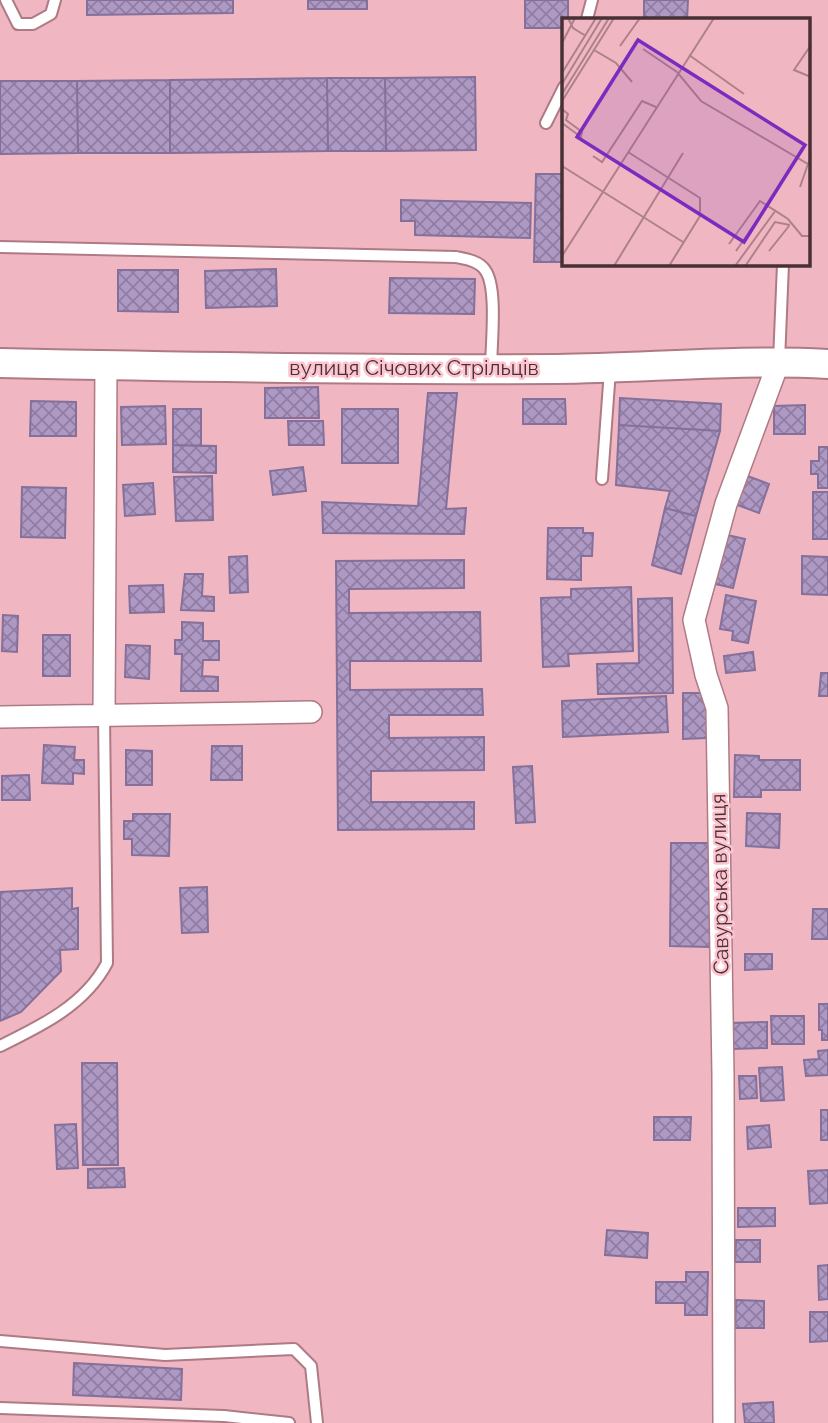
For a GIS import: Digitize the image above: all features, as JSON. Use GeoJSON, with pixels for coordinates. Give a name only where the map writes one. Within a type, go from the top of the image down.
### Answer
{"type":"FeatureCollection","features":[{"type":"Feature","properties":{"kind":"street","name":"вулиця Січових Стрільців"},"geometry":{"type":"LineString","coordinates":[[0,363],[491,369],[610,369],[779,361],[828,364]]}},
{"type":"Feature","properties":{"kind":"street","name":"Савурська вулиця"},"geometry":{"type":"LineString","coordinates":[[724,1423],[723,1075],[717,708],[706,675],[694,620],[726,504],[779,361]]}},
{"type":"Feature","properties":{"kind":"street"},"geometry":{"type":"LineString","coordinates":[[104,716],[106,365]]}},
{"type":"Feature","properties":{"kind":"street"},"geometry":{"type":"LineString","coordinates":[[0,717],[311,712]]}},
{"type":"Feature","properties":{"kind":"lane"},"geometry":{"type":"LineString","coordinates":[[6,0],[19,24],[33,24],[51,14],[55,0]]}},
{"type":"Feature","properties":{"kind":"lane"},"geometry":{"type":"LineString","coordinates":[[587,18],[592,0]]}},
{"type":"Feature","properties":{"kind":"lane"},"geometry":{"type":"LineString","coordinates":[[546,123],[562,91]]}},
{"type":"Feature","properties":{"kind":"lane"},"geometry":{"type":"LineString","coordinates":[[0,247],[456,257],[472,261],[485,269],[492,283],[491,369]]}},
{"type":"Feature","properties":{"kind":"lane"},"geometry":{"type":"LineString","coordinates":[[779,361],[783,266]]}},
{"type":"Feature","properties":{"kind":"lane"},"geometry":{"type":"LineString","coordinates":[[602,479],[610,369]]}},
{"type":"Feature","properties":{"kind":"lane"},"geometry":{"type":"LineString","coordinates":[[0,1046],[47,1024],[96,984],[107,963],[104,716]]}},
{"type":"Feature","properties":{"kind":"lane"},"geometry":{"type":"LineString","coordinates":[[0,1341],[165,1354],[293,1349],[311,1366],[317,1423]]}},
{"type":"Feature","properties":{"kind":"lane"},"geometry":{"type":"LineString","coordinates":[[0,1408],[224,1416],[289,1423]]}},
{"type":"Feature","properties":{"kind":"building"},"geometry":{"type":"Polygon","coordinates":[[[87,0],[233,0],[233,13],[87,15],[87,0]]]}},
{"type":"Feature","properties":{"kind":"building"},"geometry":{"type":"Polygon","coordinates":[[[308,0],[367,0],[367,9],[308,9],[308,0]]]}},
{"type":"Feature","properties":{"kind":"building"},"geometry":{"type":"Polygon","coordinates":[[[525,0],[568,0],[568,18],[562,18],[562,28],[525,28],[525,0]]]}},
{"type":"Feature","properties":{"kind":"building"},"geometry":{"type":"Polygon","coordinates":[[[644,0],[688,0],[687,18],[644,18],[644,0]]]}},
{"type":"Feature","properties":{"kind":"building"},"geometry":{"type":"Polygon","coordinates":[[[475,77],[476,150],[386,151],[385,78],[475,77]]]}},
{"type":"Feature","properties":{"kind":"building"},"geometry":{"type":"Polygon","coordinates":[[[327,78],[328,151],[170,153],[170,80],[327,78]]]}},
{"type":"Feature","properties":{"kind":"building"},"geometry":{"type":"Polygon","coordinates":[[[327,78],[385,78],[386,151],[328,151],[327,78]]]}},
{"type":"Feature","properties":{"kind":"building"},"geometry":{"type":"Polygon","coordinates":[[[170,80],[170,153],[78,153],[77,81],[170,80]]]}},
{"type":"Feature","properties":{"kind":"building"},"geometry":{"type":"Polygon","coordinates":[[[0,81],[77,81],[78,153],[0,154],[0,81]]]}},
{"type":"Feature","properties":{"kind":"building"},"geometry":{"type":"Polygon","coordinates":[[[536,174],[562,174],[562,262],[534,262],[536,174]]]}},
{"type":"Feature","properties":{"kind":"building"},"geometry":{"type":"Polygon","coordinates":[[[401,200],[531,203],[530,238],[415,235],[415,221],[401,221],[401,200]]]}},
{"type":"Feature","properties":{"kind":"building"},"geometry":{"type":"Polygon","coordinates":[[[276,269],[277,306],[206,308],[205,271],[276,269]]]}},
{"type":"Feature","properties":{"kind":"building"},"geometry":{"type":"Polygon","coordinates":[[[118,270],[178,270],[178,312],[118,311],[118,270]]]}},
{"type":"Feature","properties":{"kind":"building"},"geometry":{"type":"Polygon","coordinates":[[[390,278],[475,279],[474,314],[389,313],[390,278]]]}},
{"type":"Feature","properties":{"kind":"building"},"geometry":{"type":"Polygon","coordinates":[[[318,387],[319,418],[265,418],[265,388],[318,387]]]}},
{"type":"Feature","properties":{"kind":"building"},"geometry":{"type":"Polygon","coordinates":[[[428,393],[457,393],[446,509],[466,508],[464,534],[323,533],[322,502],[418,506],[428,393]]]}},
{"type":"Feature","properties":{"kind":"building"},"geometry":{"type":"Polygon","coordinates":[[[620,398],[721,404],[720,431],[619,425],[620,398]]]}},
{"type":"Feature","properties":{"kind":"building"},"geometry":{"type":"Polygon","coordinates":[[[523,399],[565,399],[566,424],[523,424],[523,399]]]}},
{"type":"Feature","properties":{"kind":"building"},"geometry":{"type":"Polygon","coordinates":[[[31,401],[76,402],[76,436],[30,436],[31,401]]]}},
{"type":"Feature","properties":{"kind":"building"},"geometry":{"type":"Polygon","coordinates":[[[805,405],[805,434],[774,434],[774,406],[805,405]]]}},
{"type":"Feature","properties":{"kind":"building"},"geometry":{"type":"Polygon","coordinates":[[[165,406],[166,444],[122,445],[121,407],[165,406]]]}},
{"type":"Feature","properties":{"kind":"building"},"geometry":{"type":"Polygon","coordinates":[[[173,409],[201,409],[201,446],[173,445],[173,409]]]}},
{"type":"Feature","properties":{"kind":"building"},"geometry":{"type":"Polygon","coordinates":[[[342,409],[398,409],[398,463],[342,463],[342,409]]]}},
{"type":"Feature","properties":{"kind":"building"},"geometry":{"type":"Polygon","coordinates":[[[288,421],[323,421],[324,445],[289,445],[288,421]]]}},
{"type":"Feature","properties":{"kind":"building"},"geometry":{"type":"Polygon","coordinates":[[[619,425],[720,431],[696,516],[665,508],[670,491],[616,485],[619,425]]]}},
{"type":"Feature","properties":{"kind":"building"},"geometry":{"type":"Polygon","coordinates":[[[173,445],[216,446],[216,473],[173,472],[173,445]]]}},
{"type":"Feature","properties":{"kind":"building"},"geometry":{"type":"Polygon","coordinates":[[[819,447],[828,447],[828,488],[818,488],[818,474],[811,474],[811,461],[819,461],[819,447]]]}},
{"type":"Feature","properties":{"kind":"building"},"geometry":{"type":"Polygon","coordinates":[[[303,467],[306,491],[273,495],[270,471],[303,467]]]}},
{"type":"Feature","properties":{"kind":"building"},"geometry":{"type":"Polygon","coordinates":[[[742,474],[769,484],[759,513],[732,503],[742,474]]]}},
{"type":"Feature","properties":{"kind":"building"},"geometry":{"type":"Polygon","coordinates":[[[212,476],[213,520],[176,521],[174,477],[212,476]]]}},
{"type":"Feature","properties":{"kind":"building"},"geometry":{"type":"Polygon","coordinates":[[[153,483],[155,514],[125,516],[123,485],[153,483]]]}},
{"type":"Feature","properties":{"kind":"building"},"geometry":{"type":"Polygon","coordinates":[[[22,487],[66,488],[65,538],[21,537],[22,487]]]}},
{"type":"Feature","properties":{"kind":"building"},"geometry":{"type":"Polygon","coordinates":[[[813,492],[828,492],[828,539],[813,539],[813,492]]]}},
{"type":"Feature","properties":{"kind":"building"},"geometry":{"type":"Polygon","coordinates":[[[665,508],[696,516],[681,574],[652,565],[665,508]]]}},
{"type":"Feature","properties":{"kind":"building"},"geometry":{"type":"Polygon","coordinates":[[[548,528],[583,528],[583,533],[593,533],[592,556],[581,556],[581,580],[547,579],[548,528]]]}},
{"type":"Feature","properties":{"kind":"building"},"geometry":{"type":"Polygon","coordinates":[[[723,534],[745,539],[733,588],[711,583],[723,534]]]}},
{"type":"Feature","properties":{"kind":"building"},"geometry":{"type":"Polygon","coordinates":[[[247,556],[248,592],[230,593],[229,557],[247,556]]]}},
{"type":"Feature","properties":{"kind":"building"},"geometry":{"type":"Polygon","coordinates":[[[802,556],[828,557],[828,595],[802,594],[802,556]]]}},
{"type":"Feature","properties":{"kind":"building"},"geometry":{"type":"Polygon","coordinates":[[[464,560],[464,588],[349,589],[349,613],[480,612],[481,661],[350,661],[350,690],[482,689],[483,715],[389,715],[389,738],[484,737],[484,770],[371,771],[371,802],[474,802],[474,829],[338,830],[336,561],[464,560]]]}},
{"type":"Feature","properties":{"kind":"building"},"geometry":{"type":"Polygon","coordinates":[[[185,574],[203,574],[202,596],[214,597],[214,611],[181,610],[185,574]]]}},
{"type":"Feature","properties":{"kind":"building"},"geometry":{"type":"Polygon","coordinates":[[[163,585],[164,612],[130,613],[129,586],[163,585]]]}},
{"type":"Feature","properties":{"kind":"building"},"geometry":{"type":"Polygon","coordinates":[[[631,587],[633,651],[568,654],[569,666],[543,667],[541,598],[571,597],[571,589],[631,587]]]}},
{"type":"Feature","properties":{"kind":"building"},"geometry":{"type":"Polygon","coordinates":[[[726,595],[756,601],[748,643],[732,640],[733,631],[720,629],[726,595]]]}},
{"type":"Feature","properties":{"kind":"building"},"geometry":{"type":"Polygon","coordinates":[[[672,598],[673,693],[598,694],[597,664],[639,663],[638,599],[672,598]]]}},
{"type":"Feature","properties":{"kind":"building"},"geometry":{"type":"Polygon","coordinates":[[[3,615],[18,616],[17,652],[2,651],[3,615]]]}},
{"type":"Feature","properties":{"kind":"building"},"geometry":{"type":"Polygon","coordinates":[[[182,622],[203,623],[203,641],[219,641],[219,660],[203,660],[202,676],[218,677],[218,691],[181,691],[182,654],[175,654],[175,640],[182,640],[182,622]]]}},
{"type":"Feature","properties":{"kind":"building"},"geometry":{"type":"Polygon","coordinates":[[[43,635],[70,635],[70,676],[43,676],[43,635]]]}},
{"type":"Feature","properties":{"kind":"building"},"geometry":{"type":"Polygon","coordinates":[[[126,645],[150,646],[149,679],[125,677],[126,645]]]}},
{"type":"Feature","properties":{"kind":"building"},"geometry":{"type":"Polygon","coordinates":[[[753,652],[755,670],[726,673],[724,656],[753,652]]]}},
{"type":"Feature","properties":{"kind":"building"},"geometry":{"type":"Polygon","coordinates":[[[821,673],[828,673],[828,696],[819,696],[821,673]]]}},
{"type":"Feature","properties":{"kind":"building"},"geometry":{"type":"Polygon","coordinates":[[[683,693],[707,693],[707,738],[683,739],[683,693]]]}},
{"type":"Feature","properties":{"kind":"building"},"geometry":{"type":"Polygon","coordinates":[[[666,696],[668,732],[563,737],[562,701],[666,696]]]}},
{"type":"Feature","properties":{"kind":"building"},"geometry":{"type":"Polygon","coordinates":[[[44,745],[75,747],[74,760],[84,760],[84,774],[73,773],[73,784],[42,783],[44,745]]]}},
{"type":"Feature","properties":{"kind":"building"},"geometry":{"type":"Polygon","coordinates":[[[212,746],[242,746],[242,780],[211,780],[212,746]]]}},
{"type":"Feature","properties":{"kind":"building"},"geometry":{"type":"Polygon","coordinates":[[[126,750],[152,751],[152,785],[126,785],[126,750]]]}},
{"type":"Feature","properties":{"kind":"building"},"geometry":{"type":"Polygon","coordinates":[[[735,755],[759,756],[759,760],[800,760],[800,790],[761,790],[761,797],[734,797],[735,755]]]}},
{"type":"Feature","properties":{"kind":"building"},"geometry":{"type":"Polygon","coordinates":[[[532,766],[535,822],[516,823],[513,767],[532,766]]]}},
{"type":"Feature","properties":{"kind":"building"},"geometry":{"type":"Polygon","coordinates":[[[29,775],[30,800],[2,800],[2,776],[29,775]]]}},
{"type":"Feature","properties":{"kind":"building"},"geometry":{"type":"Polygon","coordinates":[[[747,813],[780,814],[779,848],[746,846],[747,813]]]}},
{"type":"Feature","properties":{"kind":"building"},"geometry":{"type":"Polygon","coordinates":[[[133,814],[170,814],[169,856],[132,855],[132,839],[124,839],[124,821],[133,821],[133,814]]]}},
{"type":"Feature","properties":{"kind":"building"},"geometry":{"type":"Polygon","coordinates":[[[671,843],[710,843],[710,947],[670,946],[671,843]]]}},
{"type":"Feature","properties":{"kind":"building"},"geometry":{"type":"Polygon","coordinates":[[[207,887],[208,932],[182,933],[180,888],[207,887]]]}},
{"type":"Feature","properties":{"kind":"building"},"geometry":{"type":"Polygon","coordinates":[[[72,888],[72,909],[78,908],[78,949],[60,950],[61,971],[21,1012],[0,1021],[0,892],[72,888]]]}},
{"type":"Feature","properties":{"kind":"building"},"geometry":{"type":"Polygon","coordinates":[[[813,909],[828,909],[828,939],[812,939],[813,909]]]}},
{"type":"Feature","properties":{"kind":"building"},"geometry":{"type":"Polygon","coordinates":[[[745,954],[772,954],[772,969],[745,970],[745,954]]]}},
{"type":"Feature","properties":{"kind":"building"},"geometry":{"type":"Polygon","coordinates":[[[819,1004],[828,1004],[828,1040],[822,1040],[822,1030],[819,1030],[819,1004]]]}},
{"type":"Feature","properties":{"kind":"building"},"geometry":{"type":"Polygon","coordinates":[[[771,1016],[804,1016],[804,1044],[772,1044],[771,1016]]]}},
{"type":"Feature","properties":{"kind":"building"},"geometry":{"type":"Polygon","coordinates":[[[767,1022],[767,1048],[732,1049],[731,1023],[767,1022]]]}},
{"type":"Feature","properties":{"kind":"building"},"geometry":{"type":"Polygon","coordinates":[[[828,1050],[828,1075],[806,1076],[804,1060],[819,1059],[818,1051],[828,1050]]]}},
{"type":"Feature","properties":{"kind":"building"},"geometry":{"type":"Polygon","coordinates":[[[82,1063],[117,1063],[118,1165],[83,1165],[82,1063]]]}},
{"type":"Feature","properties":{"kind":"building"},"geometry":{"type":"Polygon","coordinates":[[[782,1067],[784,1100],[761,1101],[759,1068],[782,1067]]]}},
{"type":"Feature","properties":{"kind":"building"},"geometry":{"type":"Polygon","coordinates":[[[739,1076],[756,1076],[757,1098],[740,1099],[739,1076]]]}},
{"type":"Feature","properties":{"kind":"building"},"geometry":{"type":"Polygon","coordinates":[[[821,1110],[828,1110],[828,1140],[821,1140],[821,1110]]]}},
{"type":"Feature","properties":{"kind":"building"},"geometry":{"type":"Polygon","coordinates":[[[654,1117],[691,1117],[690,1140],[654,1140],[654,1117]]]}},
{"type":"Feature","properties":{"kind":"building"},"geometry":{"type":"Polygon","coordinates":[[[76,1124],[78,1168],[57,1169],[55,1125],[76,1124]]]}},
{"type":"Feature","properties":{"kind":"building"},"geometry":{"type":"Polygon","coordinates":[[[769,1125],[771,1147],[748,1149],[747,1127],[769,1125]]]}},
{"type":"Feature","properties":{"kind":"building"},"geometry":{"type":"Polygon","coordinates":[[[124,1168],[125,1187],[88,1188],[88,1169],[124,1168]]]}},
{"type":"Feature","properties":{"kind":"building"},"geometry":{"type":"Polygon","coordinates":[[[828,1170],[828,1203],[810,1204],[808,1171],[828,1170]]]}},
{"type":"Feature","properties":{"kind":"building"},"geometry":{"type":"Polygon","coordinates":[[[738,1208],[775,1208],[775,1226],[738,1227],[738,1208]]]}},
{"type":"Feature","properties":{"kind":"building"},"geometry":{"type":"Polygon","coordinates":[[[607,1230],[648,1233],[647,1258],[605,1255],[607,1230]]]}},
{"type":"Feature","properties":{"kind":"building"},"geometry":{"type":"Polygon","coordinates":[[[736,1240],[760,1240],[760,1262],[735,1262],[736,1240]]]}},
{"type":"Feature","properties":{"kind":"building"},"geometry":{"type":"Polygon","coordinates":[[[828,1265],[828,1299],[819,1300],[818,1266],[828,1265]]]}},
{"type":"Feature","properties":{"kind":"building"},"geometry":{"type":"Polygon","coordinates":[[[686,1272],[708,1272],[707,1315],[685,1315],[685,1303],[656,1303],[656,1282],[686,1282],[686,1272]]]}},
{"type":"Feature","properties":{"kind":"building"},"geometry":{"type":"Polygon","coordinates":[[[736,1300],[764,1301],[764,1328],[735,1328],[736,1300]]]}},
{"type":"Feature","properties":{"kind":"building"},"geometry":{"type":"Polygon","coordinates":[[[810,1312],[828,1312],[828,1341],[810,1342],[810,1312]]]}},
{"type":"Feature","properties":{"kind":"building"},"geometry":{"type":"Polygon","coordinates":[[[74,1363],[182,1369],[181,1400],[73,1395],[74,1363]]]}},
{"type":"Feature","properties":{"kind":"building"},"geometry":{"type":"Polygon","coordinates":[[[773,1402],[774,1423],[745,1423],[743,1404],[773,1402]]]}}]}
